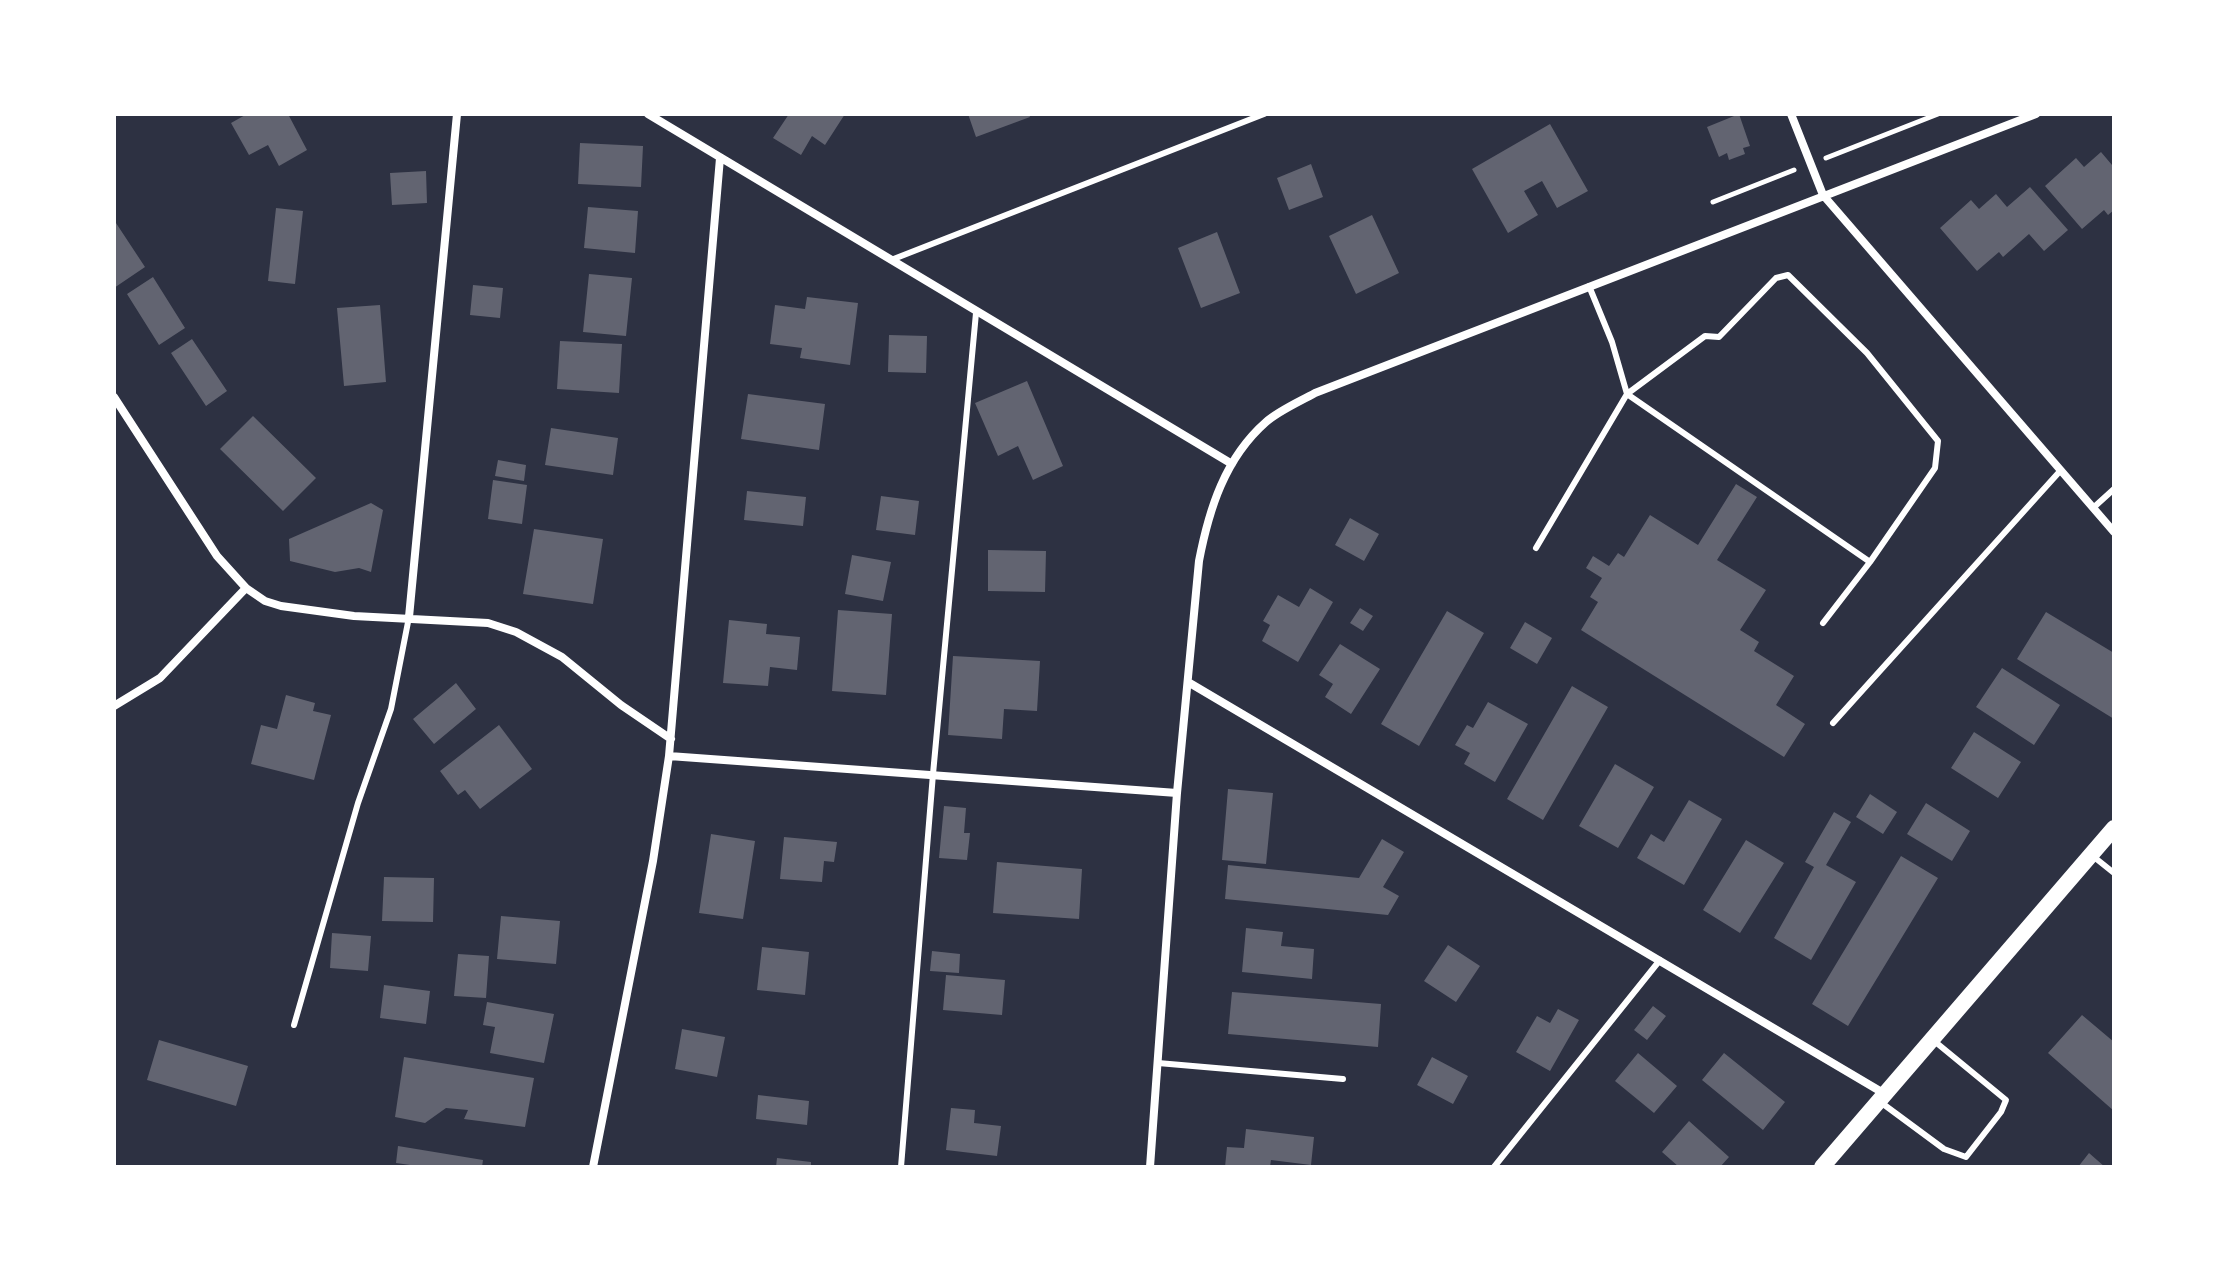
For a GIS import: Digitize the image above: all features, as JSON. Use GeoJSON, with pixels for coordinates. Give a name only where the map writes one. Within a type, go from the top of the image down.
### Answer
{"type":"FeatureCollection","features":[{"type":"Feature","properties":{"kind":"main road"},"geometry":{"type":"LineString","coordinates":[[1822,1167],[2114,828]]}},
{"type":"Feature","properties":{"kind":"street"},"geometry":{"type":"LineString","coordinates":[[409,617],[457,114]]}},
{"type":"Feature","properties":{"kind":"street"},"geometry":{"type":"LineString","coordinates":[[648,114],[1232,464]]}},
{"type":"Feature","properties":{"kind":"street"},"geometry":{"type":"LineString","coordinates":[[1791,114],[1823,195],[2114,532]]}},
{"type":"Feature","properties":{"kind":"street"},"geometry":{"type":"LineString","coordinates":[[1150,1167],[1177,793],[1199,561],[1216,492],[1232,464],[1267,421],[1315,393],[2036,114]]}},
{"type":"Feature","properties":{"kind":"street"},"geometry":{"type":"LineString","coordinates":[[593,1167],[653,861],[669,756],[720,158]]}},
{"type":"Feature","properties":{"kind":"street"},"geometry":{"type":"LineString","coordinates":[[114,397],[217,556],[246,588],[265,601],[354,616],[488,623],[516,632],[562,657],[621,705],[671,739]]}},
{"type":"Feature","properties":{"kind":"street"},"geometry":{"type":"LineString","coordinates":[[114,706],[160,678],[246,588]]}},
{"type":"Feature","properties":{"kind":"street"},"geometry":{"type":"LineString","coordinates":[[1188,682],[1660,960],[1882,1098]]}},
{"type":"Feature","properties":{"kind":"street"},"geometry":{"type":"LineString","coordinates":[[669,756],[1177,793]]}},
{"type":"Feature","properties":{"kind":"lane"},"geometry":{"type":"LineString","coordinates":[[889,261],[1264,114]]}},
{"type":"Feature","properties":{"kind":"lane"},"geometry":{"type":"LineString","coordinates":[[1536,548],[1627,394],[1705,336],[1719,337],[1776,278],[1788,275],[1867,353],[1938,441],[1935,468],[1823,623]]}},
{"type":"Feature","properties":{"kind":"lane"},"geometry":{"type":"LineString","coordinates":[[1589,286],[1612,342],[1627,394],[1870,562]]}},
{"type":"Feature","properties":{"kind":"lane"},"geometry":{"type":"LineString","coordinates":[[901,1167],[933,774],[976,313]]}},
{"type":"Feature","properties":{"kind":"lane"},"geometry":{"type":"LineString","coordinates":[[1833,723],[2061,470]]}},
{"type":"Feature","properties":{"kind":"lane"},"geometry":{"type":"LineString","coordinates":[[2093,508],[2114,489]]}},
{"type":"Feature","properties":{"kind":"lane"},"geometry":{"type":"LineString","coordinates":[[294,1025],[358,803],[391,709],[409,617]]}},
{"type":"Feature","properties":{"kind":"lane"},"geometry":{"type":"LineString","coordinates":[[2091,854],[2114,873]]}},
{"type":"Feature","properties":{"kind":"lane"},"geometry":{"type":"LineString","coordinates":[[1494,1167],[1660,960]]}},
{"type":"Feature","properties":{"kind":"lane"},"geometry":{"type":"LineString","coordinates":[[1882,1098],[1909,1126],[1944,1149],[1966,1157],[2001,1112],[2006,1100],[1933,1039]]}},
{"type":"Feature","properties":{"kind":"lane"},"geometry":{"type":"LineString","coordinates":[[1158,1063],[1343,1079]]}},
{"type":"Feature","properties":{"kind":"building"},"geometry":{"type":"Polygon","coordinates":[[[247,114],[288,114],[307,150],[279,166],[268,145],[249,155],[231,123],[247,114]]]}},
{"type":"Feature","properties":{"kind":"building"},"geometry":{"type":"Polygon","coordinates":[[[789,114],[845,114],[825,145],[812,136],[801,155],[773,138],[789,114]]]}},
{"type":"Feature","properties":{"kind":"building"},"geometry":{"type":"Polygon","coordinates":[[[968,114],[1029,114],[1030,117],[976,137],[968,114]]]}},
{"type":"Feature","properties":{"kind":"building"},"geometry":{"type":"Polygon","coordinates":[[[1739,114],[1750,146],[1743,148],[1745,154],[1729,160],[1727,153],[1719,157],[1707,127],[1739,114]]]}},
{"type":"Feature","properties":{"kind":"building"},"geometry":{"type":"Polygon","coordinates":[[[1550,124],[1588,191],[1557,208],[1542,181],[1524,191],[1538,215],[1508,233],[1472,169],[1550,124]]]}},
{"type":"Feature","properties":{"kind":"building"},"geometry":{"type":"Polygon","coordinates":[[[580,143],[643,146],[641,187],[578,184],[580,143]]]}},
{"type":"Feature","properties":{"kind":"building"},"geometry":{"type":"Polygon","coordinates":[[[2101,152],[2112,165],[2114,163],[2114,210],[2108,215],[2104,210],[2082,229],[2045,186],[2076,158],[2084,167],[2101,152]]]}},
{"type":"Feature","properties":{"kind":"building"},"geometry":{"type":"Polygon","coordinates":[[[1311,164],[1323,197],[1289,210],[1277,178],[1311,164]]]}},
{"type":"Feature","properties":{"kind":"building"},"geometry":{"type":"Polygon","coordinates":[[[426,171],[427,203],[392,205],[390,173],[426,171]]]}},
{"type":"Feature","properties":{"kind":"building"},"geometry":{"type":"Polygon","coordinates":[[[2030,187],[2068,230],[2044,251],[2029,234],[2003,257],[1999,252],[1977,271],[1940,228],[1971,200],[1979,209],[1996,194],[2007,207],[2030,187]]]}},
{"type":"Feature","properties":{"kind":"building"},"geometry":{"type":"Polygon","coordinates":[[[588,207],[638,211],[635,253],[584,248],[588,207]]]}},
{"type":"Feature","properties":{"kind":"building"},"geometry":{"type":"Polygon","coordinates":[[[276,208],[303,211],[295,284],[268,281],[276,208]]]}},
{"type":"Feature","properties":{"kind":"building"},"geometry":{"type":"Polygon","coordinates":[[[1372,215],[1399,273],[1356,294],[1329,236],[1372,215]]]}},
{"type":"Feature","properties":{"kind":"building"},"geometry":{"type":"Polygon","coordinates":[[[114,224],[145,267],[114,288],[114,224]]]}},
{"type":"Feature","properties":{"kind":"building"},"geometry":{"type":"Polygon","coordinates":[[[1217,232],[1240,293],[1201,308],[1178,248],[1217,232]]]}},
{"type":"Feature","properties":{"kind":"building"},"geometry":{"type":"Polygon","coordinates":[[[589,274],[632,278],[626,336],[583,332],[589,274]]]}},
{"type":"Feature","properties":{"kind":"building"},"geometry":{"type":"Polygon","coordinates":[[[153,277],[185,328],[159,345],[127,294],[153,277]]]}},
{"type":"Feature","properties":{"kind":"building"},"geometry":{"type":"Polygon","coordinates":[[[473,285],[503,288],[500,318],[470,315],[473,285]]]}},
{"type":"Feature","properties":{"kind":"building"},"geometry":{"type":"Polygon","coordinates":[[[807,297],[858,303],[850,365],[800,358],[802,348],[770,344],[775,305],[805,309],[807,297]]]}},
{"type":"Feature","properties":{"kind":"building"},"geometry":{"type":"Polygon","coordinates":[[[380,305],[386,382],[344,386],[337,308],[380,305]]]}},
{"type":"Feature","properties":{"kind":"building"},"geometry":{"type":"Polygon","coordinates":[[[889,335],[927,336],[926,373],[888,372],[889,335]]]}},
{"type":"Feature","properties":{"kind":"building"},"geometry":{"type":"Polygon","coordinates":[[[192,339],[227,391],[206,406],[171,353],[192,339]]]}},
{"type":"Feature","properties":{"kind":"building"},"geometry":{"type":"Polygon","coordinates":[[[560,341],[622,344],[619,393],[557,389],[560,341]]]}},
{"type":"Feature","properties":{"kind":"building"},"geometry":{"type":"Polygon","coordinates":[[[1027,381],[1063,466],[1033,480],[1018,446],[998,456],[975,403],[1027,381]]]}},
{"type":"Feature","properties":{"kind":"building"},"geometry":{"type":"Polygon","coordinates":[[[748,394],[825,404],[819,450],[741,439],[748,394]]]}},
{"type":"Feature","properties":{"kind":"building"},"geometry":{"type":"Polygon","coordinates":[[[253,416],[316,478],[283,511],[220,449],[253,416]]]}},
{"type":"Feature","properties":{"kind":"building"},"geometry":{"type":"Polygon","coordinates":[[[551,428],[618,438],[613,475],[545,465],[551,428]]]}},
{"type":"Feature","properties":{"kind":"building"},"geometry":{"type":"Polygon","coordinates":[[[498,460],[526,465],[524,481],[495,476],[498,460]]]}},
{"type":"Feature","properties":{"kind":"building"},"geometry":{"type":"Polygon","coordinates":[[[493,480],[527,485],[522,524],[488,519],[493,480]]]}},
{"type":"Feature","properties":{"kind":"building"},"geometry":{"type":"Polygon","coordinates":[[[1736,484],[1757,497],[1717,560],[1766,590],[1740,630],[1759,642],[1754,651],[1794,676],[1776,705],[1805,724],[1784,757],[1581,630],[1598,602],[1590,597],[1602,578],[1586,568],[1593,556],[1609,566],[1618,553],[1624,557],[1650,515],[1698,545],[1736,484]]]}},
{"type":"Feature","properties":{"kind":"building"},"geometry":{"type":"Polygon","coordinates":[[[747,491],[806,497],[803,526],[744,520],[747,491]]]}},
{"type":"Feature","properties":{"kind":"building"},"geometry":{"type":"Polygon","coordinates":[[[881,496],[919,501],[915,535],[876,530],[881,496]]]}},
{"type":"Feature","properties":{"kind":"building"},"geometry":{"type":"Polygon","coordinates":[[[371,503],[383,510],[371,572],[359,568],[335,572],[290,561],[289,539],[371,503]]]}},
{"type":"Feature","properties":{"kind":"building"},"geometry":{"type":"Polygon","coordinates":[[[1350,518],[1379,534],[1364,561],[1335,545],[1350,518]]]}},
{"type":"Feature","properties":{"kind":"building"},"geometry":{"type":"Polygon","coordinates":[[[534,529],[603,539],[593,604],[523,594],[534,529]]]}},
{"type":"Feature","properties":{"kind":"building"},"geometry":{"type":"Polygon","coordinates":[[[988,550],[1046,551],[1045,592],[988,591],[988,550]]]}},
{"type":"Feature","properties":{"kind":"building"},"geometry":{"type":"Polygon","coordinates":[[[852,555],[891,562],[883,601],[845,594],[852,555]]]}},
{"type":"Feature","properties":{"kind":"building"},"geometry":{"type":"Polygon","coordinates":[[[1310,588],[1333,602],[1298,662],[1262,641],[1270,625],[1263,621],[1278,595],[1299,607],[1310,588]]]}},
{"type":"Feature","properties":{"kind":"building"},"geometry":{"type":"Polygon","coordinates":[[[1360,608],[1373,616],[1363,631],[1350,623],[1360,608]]]}},
{"type":"Feature","properties":{"kind":"building"},"geometry":{"type":"Polygon","coordinates":[[[838,610],[892,614],[886,695],[832,691],[838,610]]]}},
{"type":"Feature","properties":{"kind":"building"},"geometry":{"type":"Polygon","coordinates":[[[1447,611],[1484,633],[1419,746],[1381,724],[1447,611]]]}},
{"type":"Feature","properties":{"kind":"building"},"geometry":{"type":"Polygon","coordinates":[[[2046,612],[2114,653],[2114,719],[2017,659],[2046,612]]]}},
{"type":"Feature","properties":{"kind":"building"},"geometry":{"type":"Polygon","coordinates":[[[729,620],[767,624],[766,634],[800,637],[797,670],[770,667],[768,686],[723,683],[729,620]]]}},
{"type":"Feature","properties":{"kind":"building"},"geometry":{"type":"Polygon","coordinates":[[[1525,622],[1552,638],[1537,664],[1510,648],[1525,622]]]}},
{"type":"Feature","properties":{"kind":"building"},"geometry":{"type":"Polygon","coordinates":[[[1340,644],[1380,669],[1351,714],[1325,697],[1333,684],[1319,675],[1340,644]]]}},
{"type":"Feature","properties":{"kind":"building"},"geometry":{"type":"Polygon","coordinates":[[[953,656],[1040,661],[1037,711],[1004,709],[1002,739],[948,735],[953,656]]]}},
{"type":"Feature","properties":{"kind":"building"},"geometry":{"type":"Polygon","coordinates":[[[2002,668],[2060,705],[2034,745],[1976,707],[2002,668]]]}},
{"type":"Feature","properties":{"kind":"building"},"geometry":{"type":"Polygon","coordinates":[[[456,683],[476,709],[434,744],[413,719],[456,683]]]}},
{"type":"Feature","properties":{"kind":"building"},"geometry":{"type":"Polygon","coordinates":[[[1572,686],[1608,707],[1543,820],[1507,799],[1572,686]]]}},
{"type":"Feature","properties":{"kind":"building"},"geometry":{"type":"Polygon","coordinates":[[[286,695],[315,703],[313,711],[331,715],[314,780],[251,764],[261,725],[277,729],[286,695]]]}},
{"type":"Feature","properties":{"kind":"building"},"geometry":{"type":"Polygon","coordinates":[[[1488,702],[1528,724],[1495,782],[1464,764],[1470,753],[1455,745],[1467,725],[1473,728],[1488,702]]]}},
{"type":"Feature","properties":{"kind":"building"},"geometry":{"type":"Polygon","coordinates":[[[499,725],[532,769],[480,809],[465,790],[458,795],[440,771],[499,725]]]}},
{"type":"Feature","properties":{"kind":"building"},"geometry":{"type":"Polygon","coordinates":[[[1974,732],[2021,762],[1998,798],[1951,768],[1974,732]]]}},
{"type":"Feature","properties":{"kind":"building"},"geometry":{"type":"Polygon","coordinates":[[[1615,764],[1654,787],[1618,848],[1579,826],[1615,764]]]}},
{"type":"Feature","properties":{"kind":"building"},"geometry":{"type":"Polygon","coordinates":[[[1228,789],[1273,793],[1266,864],[1222,860],[1228,789]]]}},
{"type":"Feature","properties":{"kind":"building"},"geometry":{"type":"Polygon","coordinates":[[[1870,794],[1897,812],[1883,834],[1856,817],[1870,794]]]}},
{"type":"Feature","properties":{"kind":"building"},"geometry":{"type":"Polygon","coordinates":[[[1689,800],[1722,819],[1684,885],[1637,858],[1651,834],[1664,842],[1689,800]]]}},
{"type":"Feature","properties":{"kind":"building"},"geometry":{"type":"Polygon","coordinates":[[[1926,803],[1970,831],[1952,861],[1907,834],[1926,803]]]}},
{"type":"Feature","properties":{"kind":"building"},"geometry":{"type":"Polygon","coordinates":[[[944,806],[966,808],[964,833],[970,833],[967,860],[939,858],[944,806]]]}},
{"type":"Feature","properties":{"kind":"building"},"geometry":{"type":"Polygon","coordinates":[[[1834,812],[1851,822],[1826,865],[1856,882],[1811,960],[1774,938],[1814,867],[1805,862],[1834,812]]]}},
{"type":"Feature","properties":{"kind":"building"},"geometry":{"type":"Polygon","coordinates":[[[711,834],[755,841],[743,919],[699,913],[711,834]]]}},
{"type":"Feature","properties":{"kind":"building"},"geometry":{"type":"Polygon","coordinates":[[[784,837],[837,842],[834,862],[824,861],[822,882],[780,879],[784,837]]]}},
{"type":"Feature","properties":{"kind":"building"},"geometry":{"type":"Polygon","coordinates":[[[1382,839],[1404,852],[1383,887],[1399,896],[1388,915],[1225,899],[1228,865],[1359,878],[1382,839]]]}},
{"type":"Feature","properties":{"kind":"building"},"geometry":{"type":"Polygon","coordinates":[[[1746,840],[1784,863],[1740,933],[1703,910],[1746,840]]]}},
{"type":"Feature","properties":{"kind":"building"},"geometry":{"type":"Polygon","coordinates":[[[1901,856],[1938,878],[1848,1026],[1812,1004],[1901,856]]]}},
{"type":"Feature","properties":{"kind":"building"},"geometry":{"type":"Polygon","coordinates":[[[997,862],[1082,869],[1079,919],[993,913],[997,862]]]}},
{"type":"Feature","properties":{"kind":"building"},"geometry":{"type":"Polygon","coordinates":[[[384,877],[434,878],[433,922],[382,921],[384,877]]]}},
{"type":"Feature","properties":{"kind":"building"},"geometry":{"type":"Polygon","coordinates":[[[501,916],[560,921],[556,964],[497,959],[501,916]]]}},
{"type":"Feature","properties":{"kind":"building"},"geometry":{"type":"Polygon","coordinates":[[[1246,928],[1283,932],[1281,946],[1314,949],[1312,979],[1242,972],[1246,928]]]}},
{"type":"Feature","properties":{"kind":"building"},"geometry":{"type":"Polygon","coordinates":[[[332,933],[371,936],[368,971],[330,968],[332,933]]]}},
{"type":"Feature","properties":{"kind":"building"},"geometry":{"type":"Polygon","coordinates":[[[1448,945],[1480,966],[1456,1002],[1424,981],[1448,945]]]}},
{"type":"Feature","properties":{"kind":"building"},"geometry":{"type":"Polygon","coordinates":[[[762,947],[809,952],[805,995],[757,990],[762,947]]]}},
{"type":"Feature","properties":{"kind":"building"},"geometry":{"type":"Polygon","coordinates":[[[932,951],[960,954],[959,973],[930,971],[932,951]]]}},
{"type":"Feature","properties":{"kind":"building"},"geometry":{"type":"Polygon","coordinates":[[[458,954],[489,956],[486,998],[454,996],[458,954]]]}},
{"type":"Feature","properties":{"kind":"building"},"geometry":{"type":"Polygon","coordinates":[[[946,975],[1005,980],[1002,1015],[943,1010],[946,975]]]}},
{"type":"Feature","properties":{"kind":"building"},"geometry":{"type":"Polygon","coordinates":[[[384,985],[430,991],[426,1024],[380,1018],[384,985]]]}},
{"type":"Feature","properties":{"kind":"building"},"geometry":{"type":"Polygon","coordinates":[[[1232,992],[1381,1004],[1378,1047],[1228,1034],[1232,992]]]}},
{"type":"Feature","properties":{"kind":"building"},"geometry":{"type":"Polygon","coordinates":[[[487,1002],[554,1014],[544,1063],[490,1053],[495,1027],[483,1025],[487,1002]]]}},
{"type":"Feature","properties":{"kind":"building"},"geometry":{"type":"Polygon","coordinates":[[[1653,1006],[1666,1016],[1647,1040],[1634,1030],[1653,1006]]]}},
{"type":"Feature","properties":{"kind":"building"},"geometry":{"type":"Polygon","coordinates":[[[1558,1009],[1579,1020],[1550,1071],[1516,1052],[1537,1016],[1550,1023],[1558,1009]]]}},
{"type":"Feature","properties":{"kind":"building"},"geometry":{"type":"Polygon","coordinates":[[[2082,1015],[2114,1042],[2114,1111],[2048,1053],[2082,1015]]]}},
{"type":"Feature","properties":{"kind":"building"},"geometry":{"type":"Polygon","coordinates":[[[682,1029],[725,1037],[717,1077],[675,1069],[682,1029]]]}},
{"type":"Feature","properties":{"kind":"building"},"geometry":{"type":"Polygon","coordinates":[[[159,1040],[248,1066],[236,1106],[147,1080],[159,1040]]]}},
{"type":"Feature","properties":{"kind":"building"},"geometry":{"type":"Polygon","coordinates":[[[1638,1053],[1677,1086],[1654,1113],[1615,1081],[1638,1053]]]}},
{"type":"Feature","properties":{"kind":"building"},"geometry":{"type":"Polygon","coordinates":[[[1724,1053],[1785,1102],[1763,1130],[1702,1080],[1724,1053]]]}},
{"type":"Feature","properties":{"kind":"building"},"geometry":{"type":"Polygon","coordinates":[[[404,1057],[534,1078],[525,1127],[464,1119],[468,1110],[446,1108],[425,1123],[395,1117],[404,1057]]]}},
{"type":"Feature","properties":{"kind":"building"},"geometry":{"type":"Polygon","coordinates":[[[1432,1057],[1468,1076],[1453,1104],[1417,1085],[1432,1057]]]}},
{"type":"Feature","properties":{"kind":"building"},"geometry":{"type":"Polygon","coordinates":[[[758,1095],[809,1101],[807,1125],[756,1119],[758,1095]]]}},
{"type":"Feature","properties":{"kind":"building"},"geometry":{"type":"Polygon","coordinates":[[[951,1108],[975,1110],[974,1123],[1001,1126],[997,1156],[946,1150],[951,1108]]]}},
{"type":"Feature","properties":{"kind":"building"},"geometry":{"type":"Polygon","coordinates":[[[1689,1121],[1729,1157],[1720,1167],[1679,1167],[1662,1152],[1689,1121]]]}},
{"type":"Feature","properties":{"kind":"building"},"geometry":{"type":"Polygon","coordinates":[[[1246,1129],[1314,1137],[1311,1165],[1271,1160],[1270,1167],[1225,1167],[1227,1147],[1244,1148],[1246,1129]]]}},
{"type":"Feature","properties":{"kind":"building"},"geometry":{"type":"Polygon","coordinates":[[[398,1146],[483,1160],[482,1167],[409,1167],[396,1163],[398,1146]]]}},
{"type":"Feature","properties":{"kind":"building"},"geometry":{"type":"Polygon","coordinates":[[[2089,1153],[2105,1167],[2078,1167],[2089,1153]]]}},
{"type":"Feature","properties":{"kind":"building"},"geometry":{"type":"Polygon","coordinates":[[[777,1158],[811,1162],[811,1167],[776,1167],[777,1158]]]}}]}
